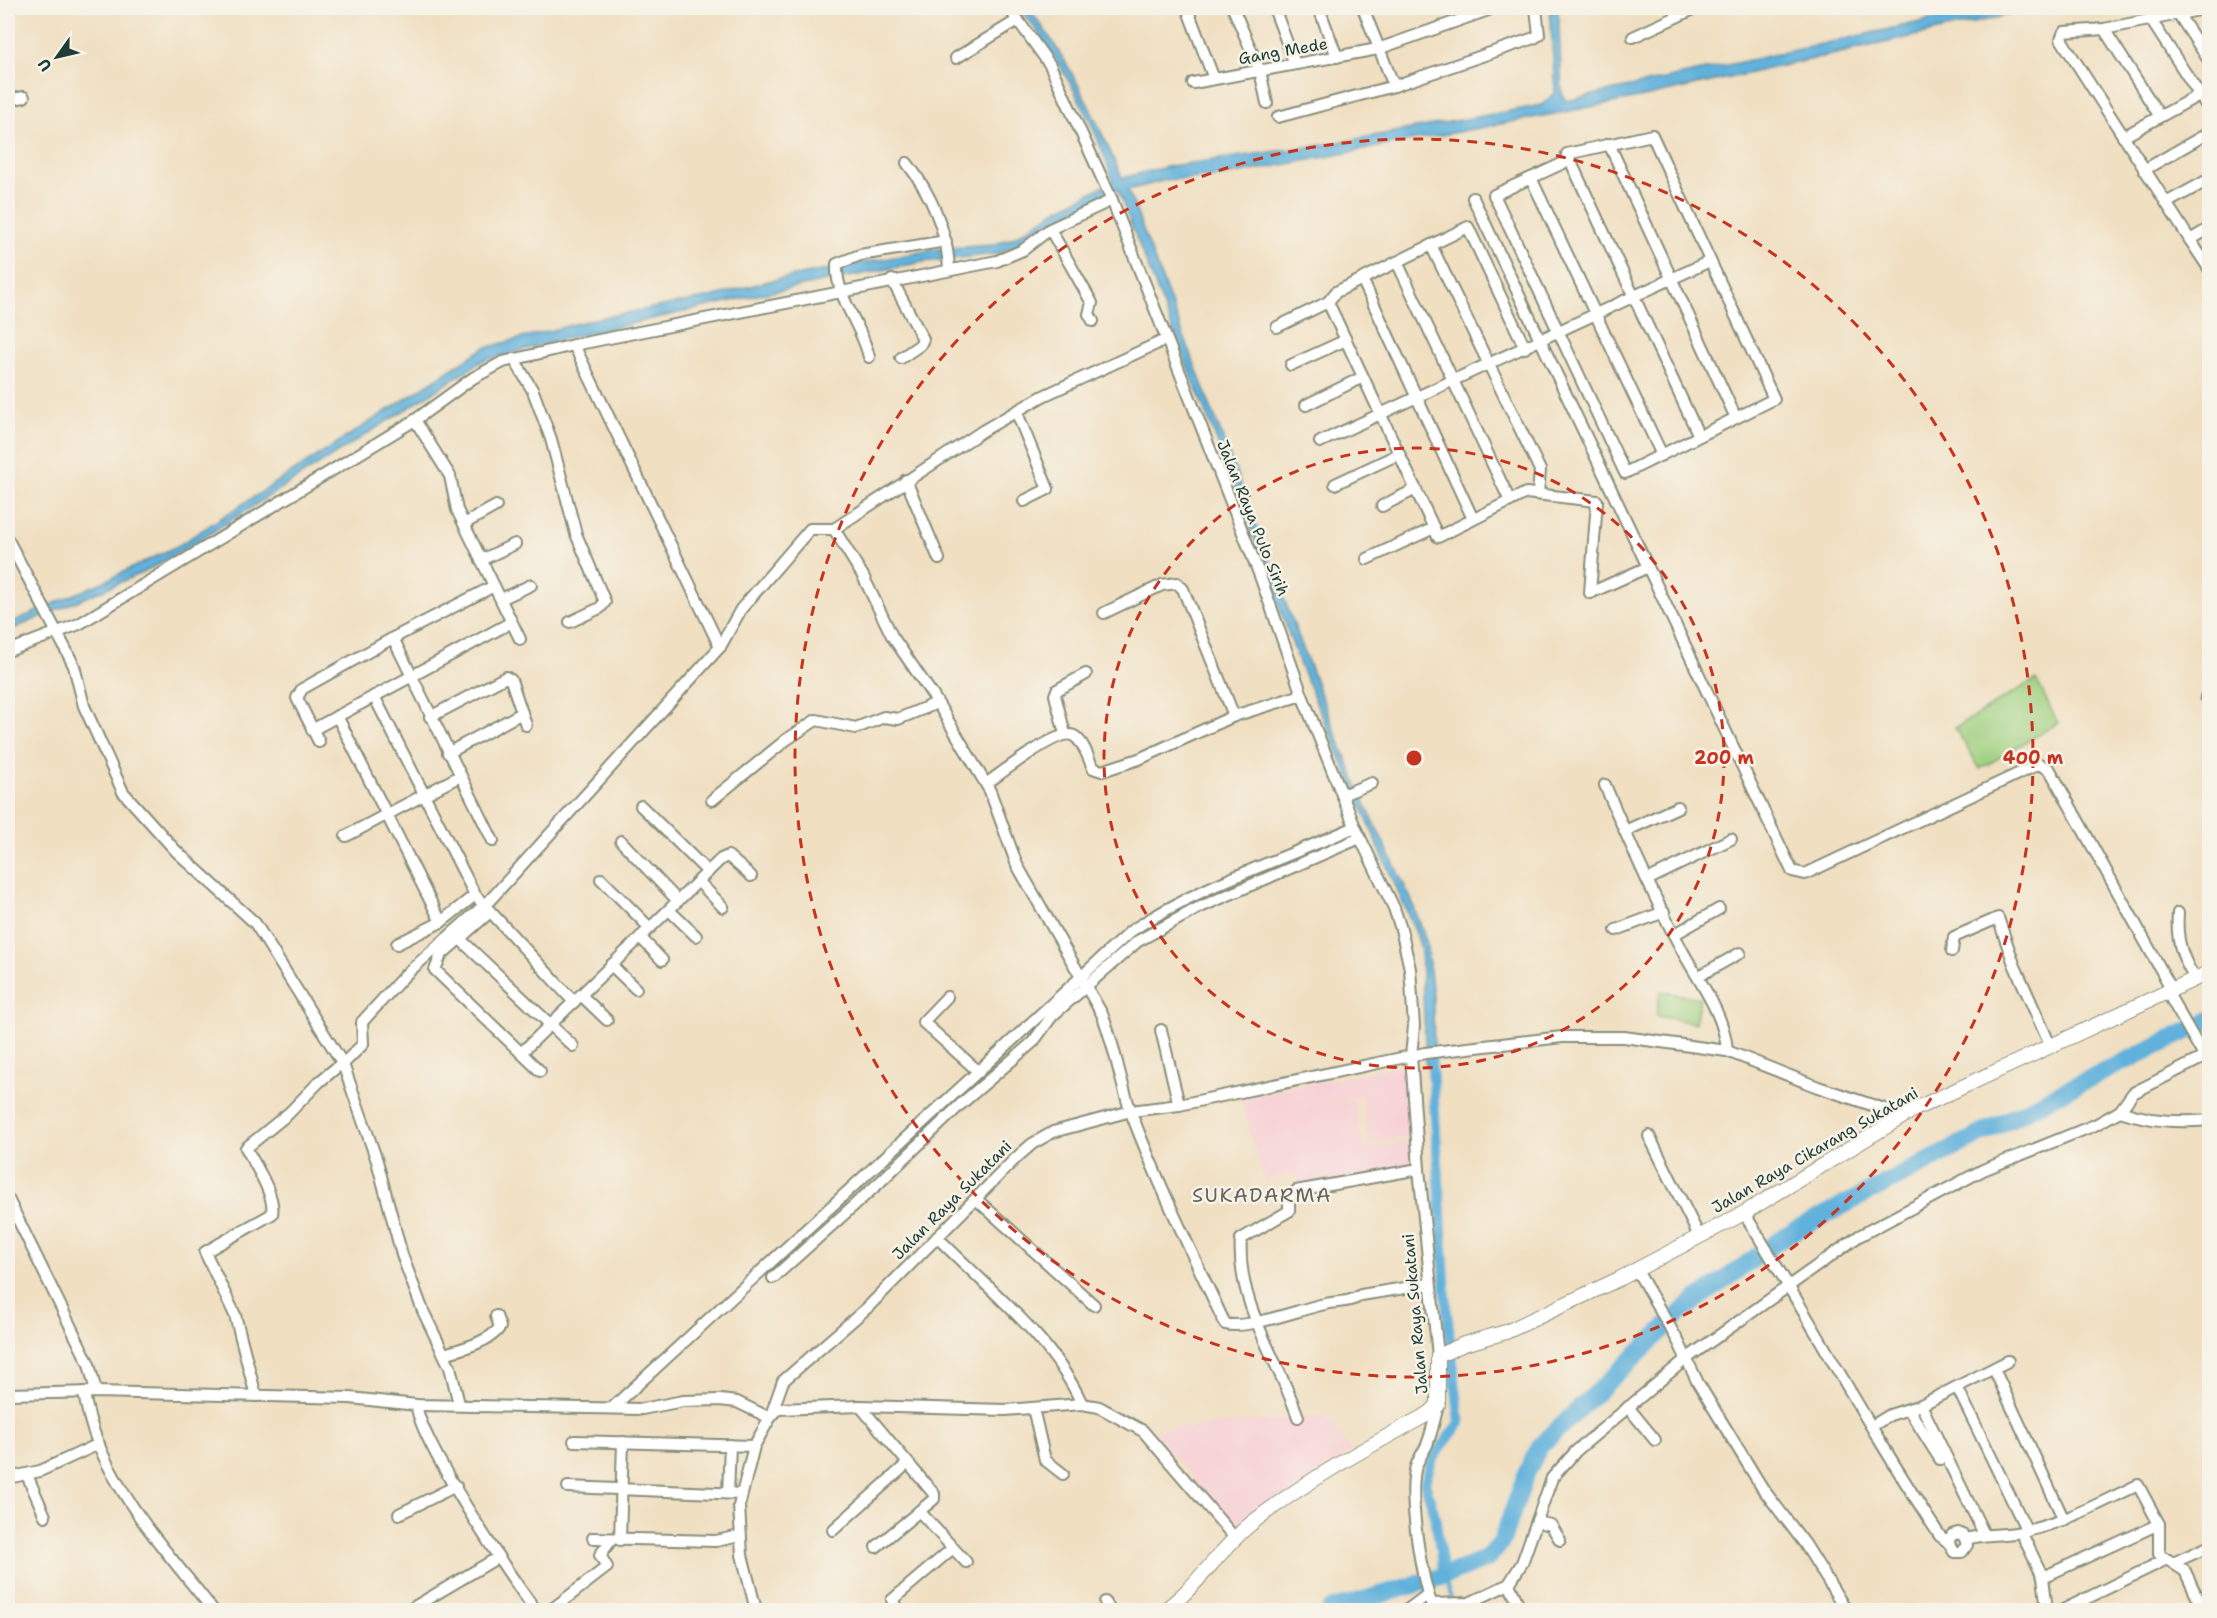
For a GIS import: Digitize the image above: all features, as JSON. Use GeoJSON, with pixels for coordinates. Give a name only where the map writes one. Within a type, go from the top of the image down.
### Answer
{"type":"FeatureCollection","features":[{"type":"Feature","properties":{"kind":"main road","name":"Jalan Raya Cikarang Sukatani"},"geometry":{"type":"LineString","coordinates":[[1442,1354],[1506,1332],[1699,1236],[1747,1218],[1905,1116],[2168,989],[2210,972]]}},
{"type":"Feature","properties":{"kind":"main road","name":"Jalan Raya Sukatani"},"geometry":{"type":"LineString","coordinates":[[1165,1611],[1200,1580],[1235,1538],[1252,1522],[1315,1480],[1430,1413],[1438,1405],[1442,1354]]}},
{"type":"Feature","properties":{"kind":"street","name":"Jalan Raya Pulo Sirih"},"geometry":{"type":"LineString","coordinates":[[1011,8],[1050,65],[1111,197],[1165,340],[1260,576],[1302,695],[1346,793],[1355,827],[1394,908],[1407,948],[1414,1026],[1412,1056]]}},
{"type":"Feature","properties":{"kind":"street"},"geometry":{"type":"LineString","coordinates":[[1187,8],[1214,79]]}},
{"type":"Feature","properties":{"kind":"street"},"geometry":{"type":"LineString","coordinates":[[1233,8],[1260,71],[1267,103]]}},
{"type":"Feature","properties":{"kind":"street"},"geometry":{"type":"LineString","coordinates":[[1274,8],[1295,64]]}},
{"type":"Feature","properties":{"kind":"street"},"geometry":{"type":"LineString","coordinates":[[1319,8],[1337,57]]}},
{"type":"Feature","properties":{"kind":"street","name":"Gang Mede"},"geometry":{"type":"LineString","coordinates":[[1193,83],[1378,49],[1494,8]]}},
{"type":"Feature","properties":{"kind":"street"},"geometry":{"type":"LineString","coordinates":[[1278,117],[1394,86],[1539,35],[1536,8]]}},
{"type":"Feature","properties":{"kind":"street"},"geometry":{"type":"LineString","coordinates":[[1633,37],[1696,8]]}},
{"type":"Feature","properties":{"kind":"street"},"geometry":{"type":"LineString","coordinates":[[2209,8],[2104,29],[2064,32],[2061,39],[2210,270]]}},
{"type":"Feature","properties":{"kind":"street"},"geometry":{"type":"LineString","coordinates":[[1367,9],[1378,49],[1394,86]]}},
{"type":"Feature","properties":{"kind":"street"},"geometry":{"type":"LineString","coordinates":[[2179,15],[2210,62]]}},
{"type":"Feature","properties":{"kind":"street"},"geometry":{"type":"LineString","coordinates":[[956,58],[1018,20]]}},
{"type":"Feature","properties":{"kind":"street"},"geometry":{"type":"LineString","coordinates":[[2151,20],[2210,111]]}},
{"type":"Feature","properties":{"kind":"street"},"geometry":{"type":"LineString","coordinates":[[2104,29],[2159,116]]}},
{"type":"Feature","properties":{"kind":"street"},"geometry":{"type":"LineString","coordinates":[[2124,137],[2199,95],[2210,86]]}},
{"type":"Feature","properties":{"kind":"street"},"geometry":{"type":"LineString","coordinates":[[8,100],[24,97]]}},
{"type":"Feature","properties":{"kind":"street"},"geometry":{"type":"LineString","coordinates":[[2145,170],[2210,132]]}},
{"type":"Feature","properties":{"kind":"street"},"geometry":{"type":"LineString","coordinates":[[1570,160],[1494,195],[1625,473],[1774,399],[1652,135],[1567,154],[1570,160],[1699,436]]}},
{"type":"Feature","properties":{"kind":"street"},"geometry":{"type":"LineString","coordinates":[[1609,144],[1736,418]]}},
{"type":"Feature","properties":{"kind":"street"},"geometry":{"type":"LineString","coordinates":[[907,163],[926,191],[946,243],[949,267]]}},
{"type":"Feature","properties":{"kind":"street"},"geometry":{"type":"LineString","coordinates":[[1531,178],[1662,455]]}},
{"type":"Feature","properties":{"kind":"street"},"geometry":{"type":"LineString","coordinates":[[2166,203],[2210,179]]}},
{"type":"Feature","properties":{"kind":"street"},"geometry":{"type":"LineString","coordinates":[[8,651],[56,629],[79,624],[416,420],[473,378],[502,362],[840,288],[1011,256],[1050,229],[1111,197]]}},
{"type":"Feature","properties":{"kind":"street"},"geometry":{"type":"LineString","coordinates":[[1407,1611],[1429,1599],[1469,1603],[1509,1584],[1522,1563],[1552,1478],[1561,1467],[1686,1359],[1859,1236],[1983,1170],[2096,1125],[2120,1111],[2123,1103],[2133,1093],[2207,1055],[2197,1043],[2181,1014],[2050,770],[2044,766],[2038,764],[1805,874],[1792,871],[1473,198]]}},
{"type":"Feature","properties":{"kind":"street"},"geometry":{"type":"LineString","coordinates":[[1277,327],[1328,302],[1336,292],[1468,227],[1525,348]]}},
{"type":"Feature","properties":{"kind":"street"},"geometry":{"type":"LineString","coordinates":[[2190,240],[2210,228]]}},
{"type":"Feature","properties":{"kind":"street"},"geometry":{"type":"LineString","coordinates":[[1050,229],[1092,303],[1089,314],[1093,321]]}},
{"type":"Feature","properties":{"kind":"street"},"geometry":{"type":"LineString","coordinates":[[869,357],[865,339],[840,288],[837,267],[839,262],[860,255],[946,243]]}},
{"type":"Feature","properties":{"kind":"street"},"geometry":{"type":"LineString","coordinates":[[1431,245],[1540,470],[1538,494]]}},
{"type":"Feature","properties":{"kind":"street"},"geometry":{"type":"LineString","coordinates":[[1320,442],[1710,261]]}},
{"type":"Feature","properties":{"kind":"street"},"geometry":{"type":"LineString","coordinates":[[1397,262],[1510,501]]}},
{"type":"Feature","properties":{"kind":"street"},"geometry":{"type":"LineString","coordinates":[[1362,279],[1473,519]]}},
{"type":"Feature","properties":{"kind":"street"},"geometry":{"type":"LineString","coordinates":[[892,280],[923,339],[920,345],[901,358]]}},
{"type":"Feature","properties":{"kind":"street"},"geometry":{"type":"LineString","coordinates":[[1328,302],[1438,537],[1526,493],[1597,501],[1590,593],[1648,567]]}},
{"type":"Feature","properties":{"kind":"street"},"geometry":{"type":"LineString","coordinates":[[540,1071],[435,970],[441,956],[460,939],[720,647],[741,609],[810,529],[834,529],[984,430],[1078,379],[1165,340]]}},
{"type":"Feature","properties":{"kind":"street"},"geometry":{"type":"LineString","coordinates":[[1291,365],[1346,340]]}},
{"type":"Feature","properties":{"kind":"street"},"geometry":{"type":"LineString","coordinates":[[574,345],[720,647]]}},
{"type":"Feature","properties":{"kind":"street"},"geometry":{"type":"LineString","coordinates":[[514,359],[533,392],[551,439],[576,534],[605,602],[600,608],[570,622]]}},
{"type":"Feature","properties":{"kind":"street"},"geometry":{"type":"LineString","coordinates":[[1306,405],[1363,377]]}},
{"type":"Feature","properties":{"kind":"street"},"geometry":{"type":"LineString","coordinates":[[1017,413],[1048,487],[1043,494],[1024,501]]}},
{"type":"Feature","properties":{"kind":"street"},"geometry":{"type":"LineString","coordinates":[[416,420],[450,476],[455,504],[501,599],[510,623],[520,639]]}},
{"type":"Feature","properties":{"kind":"street"},"geometry":{"type":"LineString","coordinates":[[1335,484],[1399,454]]}},
{"type":"Feature","properties":{"kind":"street"},"geometry":{"type":"LineString","coordinates":[[906,480],[939,559]]}},
{"type":"Feature","properties":{"kind":"street"},"geometry":{"type":"LineString","coordinates":[[1382,506],[1416,489]]}},
{"type":"Feature","properties":{"kind":"street"},"geometry":{"type":"LineString","coordinates":[[464,524],[496,506]]}},
{"type":"Feature","properties":{"kind":"street"},"geometry":{"type":"LineString","coordinates":[[1367,559],[1434,528]]}},
{"type":"Feature","properties":{"kind":"street"},"geometry":{"type":"LineString","coordinates":[[834,529],[862,576],[892,636],[937,703],[986,784],[1017,865],[1088,987],[1111,1036],[1131,1111],[1154,1171],[1225,1324],[1257,1322],[1327,1303],[1352,1300],[1361,1295],[1430,1284]]}},
{"type":"Feature","properties":{"kind":"street"},"geometry":{"type":"LineString","coordinates":[[8,540],[74,666],[84,706],[123,792],[176,851],[255,923],[343,1064],[377,1161],[402,1255],[423,1311],[454,1379],[459,1404]]}},
{"type":"Feature","properties":{"kind":"street"},"geometry":{"type":"LineString","coordinates":[[481,560],[515,544]]}},
{"type":"Feature","properties":{"kind":"street"},"geometry":{"type":"LineString","coordinates":[[1104,614],[1162,585],[1177,583],[1183,589],[1234,716]]}},
{"type":"Feature","properties":{"kind":"street"},"geometry":{"type":"LineString","coordinates":[[501,599],[531,585]]}},
{"type":"Feature","properties":{"kind":"street"},"geometry":{"type":"LineString","coordinates":[[319,742],[297,698],[299,693],[393,638],[494,586]]}},
{"type":"Feature","properties":{"kind":"street"},"geometry":{"type":"LineString","coordinates":[[312,729],[510,623]]}},
{"type":"Feature","properties":{"kind":"street"},"geometry":{"type":"LineString","coordinates":[[393,638],[493,841]]}},
{"type":"Feature","properties":{"kind":"street"},"geometry":{"type":"LineString","coordinates":[[1065,734],[1055,695],[1057,690],[1086,674]]}},
{"type":"Feature","properties":{"kind":"street"},"geometry":{"type":"LineString","coordinates":[[430,717],[506,677],[511,680],[526,725]]}},
{"type":"Feature","properties":{"kind":"street"},"geometry":{"type":"LineString","coordinates":[[986,784],[1051,740],[1065,734],[1073,735],[1077,739],[1093,768],[1102,771],[1139,759],[1234,716],[1302,695]]}},
{"type":"Feature","properties":{"kind":"street"},"geometry":{"type":"LineString","coordinates":[[374,696],[475,895],[577,998],[607,1020]]}},
{"type":"Feature","properties":{"kind":"street"},"geometry":{"type":"LineString","coordinates":[[712,800],[786,740],[816,720],[856,728],[885,717],[898,719],[937,703]]}},
{"type":"Feature","properties":{"kind":"street"},"geometry":{"type":"LineString","coordinates":[[448,753],[522,713]]}},
{"type":"Feature","properties":{"kind":"street"},"geometry":{"type":"LineString","coordinates":[[337,716],[441,922]]}},
{"type":"Feature","properties":{"kind":"street"},"geometry":{"type":"LineString","coordinates":[[345,836],[460,776]]}},
{"type":"Feature","properties":{"kind":"street"},"geometry":{"type":"LineString","coordinates":[[1346,793],[1366,785]]}},
{"type":"Feature","properties":{"kind":"street"},"geometry":{"type":"LineString","coordinates":[[1605,785],[1647,880],[1699,976],[1726,1036],[1727,1051]]}},
{"type":"Feature","properties":{"kind":"street"},"geometry":{"type":"LineString","coordinates":[[641,806],[708,872]]}},
{"type":"Feature","properties":{"kind":"street"},"geometry":{"type":"LineString","coordinates":[[1624,831],[1678,807]]}},
{"type":"Feature","properties":{"kind":"street"},"geometry":{"type":"LineString","coordinates":[[612,1408],[979,1072],[1078,973],[1131,931],[1171,905],[1236,875],[1355,827]]}},
{"type":"Feature","properties":{"kind":"street"},"geometry":{"type":"LineString","coordinates":[[773,1278],[1033,1042],[1053,1016],[1138,941],[1243,888],[1360,838]]}},
{"type":"Feature","properties":{"kind":"street"},"geometry":{"type":"LineString","coordinates":[[1647,880],[1731,839]]}},
{"type":"Feature","properties":{"kind":"street"},"geometry":{"type":"LineString","coordinates":[[621,841],[678,901]]}},
{"type":"Feature","properties":{"kind":"street"},"geometry":{"type":"LineString","coordinates":[[521,1053],[698,881],[728,856],[751,876]]}},
{"type":"Feature","properties":{"kind":"street"},"geometry":{"type":"LineString","coordinates":[[1258,867],[1272,877]]}},
{"type":"Feature","properties":{"kind":"street"},"geometry":{"type":"LineString","coordinates":[[1236,875],[1243,888]]}},
{"type":"Feature","properties":{"kind":"street"},"geometry":{"type":"LineString","coordinates":[[601,879],[650,928]]}},
{"type":"Feature","properties":{"kind":"street"},"geometry":{"type":"LineString","coordinates":[[698,881],[723,907]]}},
{"type":"Feature","properties":{"kind":"street"},"geometry":{"type":"LineString","coordinates":[[398,944],[441,922],[475,895]]}},
{"type":"Feature","properties":{"kind":"street"},"geometry":{"type":"LineString","coordinates":[[256,1396],[235,1315],[205,1252],[210,1247],[272,1214],[273,1207],[262,1177],[246,1148],[289,1113],[319,1082],[343,1064],[363,1044],[362,1022],[380,1000],[487,908]]}},
{"type":"Feature","properties":{"kind":"street"},"geometry":{"type":"LineString","coordinates":[[1675,934],[1719,909]]}},
{"type":"Feature","properties":{"kind":"street"},"geometry":{"type":"LineString","coordinates":[[669,910],[696,936]]}},
{"type":"Feature","properties":{"kind":"street"},"geometry":{"type":"LineString","coordinates":[[1616,930],[1664,912]]}},
{"type":"Feature","properties":{"kind":"street"},"geometry":{"type":"LineString","coordinates":[[2178,913],[2179,945],[2183,958],[2194,977]]}},
{"type":"Feature","properties":{"kind":"street"},"geometry":{"type":"LineString","coordinates":[[1153,916],[1161,928]]}},
{"type":"Feature","properties":{"kind":"street"},"geometry":{"type":"LineString","coordinates":[[1952,951],[1954,937],[1998,918],[2014,964],[2050,1045]]}},
{"type":"Feature","properties":{"kind":"street"},"geometry":{"type":"LineString","coordinates":[[640,937],[662,960]]}},
{"type":"Feature","properties":{"kind":"street"},"geometry":{"type":"LineString","coordinates":[[460,939],[573,1046]]}},
{"type":"Feature","properties":{"kind":"street"},"geometry":{"type":"LineString","coordinates":[[1699,976],[1740,953]]}},
{"type":"Feature","properties":{"kind":"street"},"geometry":{"type":"LineString","coordinates":[[611,965],[636,989]]}},
{"type":"Feature","properties":{"kind":"street"},"geometry":{"type":"LineString","coordinates":[[946,997],[923,1022],[979,1072]]}},
{"type":"Feature","properties":{"kind":"street"},"geometry":{"type":"LineString","coordinates":[[1161,1030],[1179,1105]]}},
{"type":"Feature","properties":{"kind":"street","name":"Jalan Raya Sukatani"},"geometry":{"type":"LineString","coordinates":[[756,1611],[740,1536],[741,1494],[754,1446],[770,1418],[783,1381],[867,1308],[1016,1158],[1042,1137],[1131,1111],[1179,1105],[1440,1050],[1515,1041],[1608,1036],[1727,1051],[1818,1088],[1905,1116]]}},
{"type":"Feature","properties":{"kind":"street","name":"Jalan Raya Sukatani"},"geometry":{"type":"LineString","coordinates":[[1412,1056],[1419,1169],[1430,1284],[1442,1354]]}},
{"type":"Feature","properties":{"kind":"street"},"geometry":{"type":"LineString","coordinates":[[2120,1111],[2136,1117],[2162,1120],[2210,1120]]}},
{"type":"Feature","properties":{"kind":"street"},"geometry":{"type":"LineString","coordinates":[[928,1118],[937,1128]]}},
{"type":"Feature","properties":{"kind":"street"},"geometry":{"type":"LineString","coordinates":[[1649,1136],[1699,1236]]}},
{"type":"Feature","properties":{"kind":"street"},"geometry":{"type":"LineString","coordinates":[[1298,1416],[1257,1322],[1246,1290],[1241,1239],[1289,1211],[1289,1200],[1296,1191],[1419,1169]]}},
{"type":"Feature","properties":{"kind":"street"},"geometry":{"type":"LineString","coordinates":[[8,1199],[88,1364],[96,1392]]}},
{"type":"Feature","properties":{"kind":"street"},"geometry":{"type":"LineString","coordinates":[[976,1199],[1094,1305]]}},
{"type":"Feature","properties":{"kind":"street"},"geometry":{"type":"LineString","coordinates":[[1747,1218],[1930,1520],[1948,1542],[1956,1533],[1966,1539],[1984,1534],[2024,1531],[2064,1520],[2138,1485],[2159,1524],[2159,1554],[2186,1571],[2203,1611]]}},
{"type":"Feature","properties":{"kind":"street"},"geometry":{"type":"LineString","coordinates":[[937,1237],[1057,1360],[1082,1404]]}},
{"type":"Feature","properties":{"kind":"street"},"geometry":{"type":"LineString","coordinates":[[1636,1269],[1763,1489],[1805,1544],[1846,1611]]}},
{"type":"Feature","properties":{"kind":"street"},"geometry":{"type":"LineString","coordinates":[[444,1354],[464,1348],[497,1332],[501,1327],[496,1316]]}},
{"type":"Feature","properties":{"kind":"street"},"geometry":{"type":"LineString","coordinates":[[1872,1426],[1890,1415],[1921,1405],[2008,1361]]}},
{"type":"Feature","properties":{"kind":"street"},"geometry":{"type":"LineString","coordinates":[[1994,1369],[2064,1520]]}},
{"type":"Feature","properties":{"kind":"street"},"geometry":{"type":"LineString","coordinates":[[1957,1387],[2043,1577],[2047,1611]]}},
{"type":"Feature","properties":{"kind":"street"},"geometry":{"type":"LineString","coordinates":[[84,1392],[99,1444],[124,1493],[142,1520],[213,1611]]}},
{"type":"Feature","properties":{"kind":"street"},"geometry":{"type":"LineString","coordinates":[[8,1394],[96,1392],[350,1398],[417,1405],[612,1408],[642,1408],[683,1401],[720,1400],[737,1402],[770,1418],[778,1410],[860,1406],[1005,1410],[1082,1404],[1114,1413],[1143,1431],[1235,1538]]}},
{"type":"Feature","properties":{"kind":"street"},"geometry":{"type":"LineString","coordinates":[[417,1405],[416,1414],[427,1437],[497,1558],[536,1611]]}},
{"type":"Feature","properties":{"kind":"street"},"geometry":{"type":"LineString","coordinates":[[1429,1599],[1422,1568],[1415,1506],[1415,1471],[1427,1444],[1438,1405]]}},
{"type":"Feature","properties":{"kind":"street"},"geometry":{"type":"LineString","coordinates":[[1921,1405],[1984,1534]]}},
{"type":"Feature","properties":{"kind":"street"},"geometry":{"type":"LineString","coordinates":[[860,1406],[934,1494],[934,1498],[876,1547]]}},
{"type":"Feature","properties":{"kind":"street"},"geometry":{"type":"LineString","coordinates":[[1628,1407],[1655,1440]]}},
{"type":"Feature","properties":{"kind":"street"},"geometry":{"type":"LineString","coordinates":[[1033,1408],[1045,1460],[1063,1473]]}},
{"type":"Feature","properties":{"kind":"street"},"geometry":{"type":"LineString","coordinates":[[1909,1410],[1940,1459],[1946,1457]]}},
{"type":"Feature","properties":{"kind":"street"},"geometry":{"type":"LineString","coordinates":[[574,1441],[754,1446]]}},
{"type":"Feature","properties":{"kind":"street"},"geometry":{"type":"LineString","coordinates":[[551,1611],[607,1567],[600,1555],[616,1539],[622,1442]]}},
{"type":"Feature","properties":{"kind":"street"},"geometry":{"type":"LineString","coordinates":[[8,1478],[27,1475],[99,1444]]}},
{"type":"Feature","properties":{"kind":"street"},"geometry":{"type":"LineString","coordinates":[[728,1493],[730,1445]]}},
{"type":"Feature","properties":{"kind":"street"},"geometry":{"type":"LineString","coordinates":[[833,1530],[908,1463]]}},
{"type":"Feature","properties":{"kind":"street"},"geometry":{"type":"LineString","coordinates":[[27,1475],[45,1516]]}},
{"type":"Feature","properties":{"kind":"street"},"geometry":{"type":"LineString","coordinates":[[399,1514],[456,1486]]}},
{"type":"Feature","properties":{"kind":"street"},"geometry":{"type":"LineString","coordinates":[[568,1487],[741,1494]]}},
{"type":"Feature","properties":{"kind":"street"},"geometry":{"type":"LineString","coordinates":[[919,1511],[966,1562]]}},
{"type":"Feature","properties":{"kind":"street"},"geometry":{"type":"LineString","coordinates":[[1537,1522],[1551,1525],[1560,1540]]}},
{"type":"Feature","properties":{"kind":"street"},"geometry":{"type":"LineString","coordinates":[[2043,1577],[2159,1524]]}},
{"type":"Feature","properties":{"kind":"street"},"geometry":{"type":"LineString","coordinates":[[593,1538],[716,1541],[740,1536]]}},
{"type":"Feature","properties":{"kind":"street"},"geometry":{"type":"LineString","coordinates":[[2063,1611],[2171,1561],[2210,1546]]}},
{"type":"Feature","properties":{"kind":"street"},"geometry":{"type":"LineString","coordinates":[[898,1611],[892,1600],[953,1548]]}},
{"type":"Feature","properties":{"kind":"street"},"geometry":{"type":"LineString","coordinates":[[409,1611],[497,1558]]}},
{"type":"Feature","properties":{"kind":"street"},"geometry":{"type":"LineString","coordinates":[[1509,1584],[1521,1611]]}},
{"type":"Feature","properties":{"kind":"shaded area"},"geometry":{"type":"Polygon","coordinates":[[[1406,1064],[1412,1137],[1369,1144],[1361,1096],[1327,1103],[1333,1135],[1328,1104],[1355,1099],[1363,1148],[1413,1142],[1415,1168],[1300,1187],[1296,1173],[1264,1181],[1240,1097],[1406,1064]]]}},
{"type":"Feature","properties":{"kind":"shaded area"},"geometry":{"type":"Polygon","coordinates":[[[1326,1416],[1351,1451],[1238,1530],[1154,1433],[1158,1429],[1326,1416]]]}},
{"type":"Feature","properties":{"kind":"green space"},"geometry":{"type":"Polygon","coordinates":[[[2036,679],[2058,723],[1980,769],[1955,728],[2036,679]]]}},
{"type":"Feature","properties":{"kind":"green space"},"geometry":{"type":"Polygon","coordinates":[[[1660,991],[1700,998],[1695,1023],[1656,1016],[1660,991]]]}},
{"type":"Feature","properties":{"kind":"water"},"geometry":{"type":"Polygon","coordinates":[[[1020,8],[1028,8],[1069,68],[1122,178],[1170,166],[1329,144],[1542,105],[1555,92],[1550,8],[1558,8],[1562,93],[1566,101],[1983,8],[2039,8],[1644,97],[1219,177],[1166,180],[1128,190],[1335,732],[1367,808],[1411,899],[1426,940],[1433,996],[1434,1064],[1426,1065],[1421,949],[1416,933],[1300,665],[1242,504],[1117,189],[1054,220],[1019,244],[996,254],[923,262],[762,294],[564,339],[482,361],[192,545],[144,572],[8,631],[8,624],[181,544],[484,348],[594,319],[711,297],[769,281],[936,249],[993,245],[1015,237],[1053,212],[1113,181],[1105,157],[1074,90],[1020,8]]]}},
{"type":"Feature","properties":{"kind":"waterway"},"geometry":{"type":"LineString","coordinates":[[1330,1610],[1444,1576],[1487,1559],[1501,1543],[1527,1472],[1540,1446],[1687,1307],[1788,1234],[2060,1093],[2210,1020]]}},
{"type":"Feature","properties":{"kind":"waterway"},"geometry":{"type":"LineString","coordinates":[[1431,1051],[1447,1312],[1460,1423],[1433,1458],[1425,1482],[1435,1516],[1444,1576]]}},
{"type":"Feature","properties":{"kind":"waterway"},"geometry":{"type":"LineString","coordinates":[[1444,1576],[1452,1600]]}},
{"type":"Feature","properties":{"kind":"district","name":"SUKADARMA"},"geometry":{"type":"Point","coordinates":[1262,1195]}}]}
